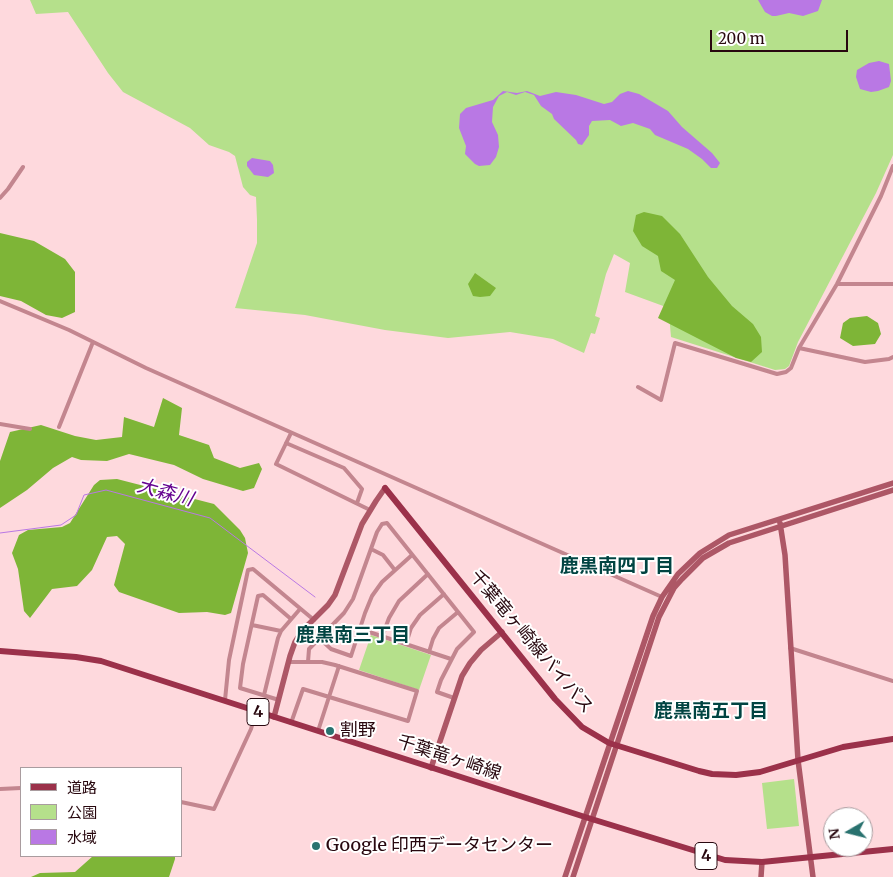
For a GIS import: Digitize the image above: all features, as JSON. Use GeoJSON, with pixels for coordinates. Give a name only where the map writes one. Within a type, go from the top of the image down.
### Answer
{"type":"FeatureCollection","features":[{"type":"Feature","properties":{"kind":"main road"},"geometry":{"type":"LineString","coordinates":[[566,877],[659,617],[674,588],[689,570],[710,552],[738,538],[893,483]]}},
{"type":"Feature","properties":{"kind":"main road"},"geometry":{"type":"LineString","coordinates":[[274,717],[295,642],[302,631],[328,605],[339,588],[358,536],[370,510],[385,488]]}},
{"type":"Feature","properties":{"kind":"main road","name":"千葉竜ヶ崎線バイパス"},"geometry":{"type":"LineString","coordinates":[[385,488],[564,710],[588,732],[613,745],[685,768],[724,775],[760,772],[852,745],[893,739]]}},
{"type":"Feature","properties":{"kind":"main road"},"geometry":{"type":"LineString","coordinates":[[613,745],[654,616],[662,597],[683,568],[706,549],[729,535],[893,490]]}},
{"type":"Feature","properties":{"kind":"main road"},"geometry":{"type":"LineString","coordinates":[[780,522],[786,555],[798,760],[813,877]]}},
{"type":"Feature","properties":{"kind":"main road"},"geometry":{"type":"LineString","coordinates":[[431,768],[462,676],[481,650],[502,632]]}},
{"type":"Feature","properties":{"kind":"main road","name":"千葉竜ヶ崎線"},"geometry":{"type":"LineString","coordinates":[[0,651],[76,657],[101,661],[711,857],[739,862],[762,862],[893,849]]}},
{"type":"Feature","properties":{"kind":"main road"},"geometry":{"type":"LineString","coordinates":[[573,877],[588,818]]}},
{"type":"Feature","properties":{"kind":"main road"},"geometry":{"type":"LineString","coordinates":[[761,877],[762,862]]}},
{"type":"Feature","properties":{"kind":"street"},"geometry":{"type":"LineString","coordinates":[[638,387],[661,400],[675,343],[777,374],[786,372],[791,368],[799,348],[837,284],[881,196],[893,166]]}},
{"type":"Feature","properties":{"kind":"street"},"geometry":{"type":"LineString","coordinates":[[0,198],[8,190],[23,167]]}},
{"type":"Feature","properties":{"kind":"street"},"geometry":{"type":"LineString","coordinates":[[837,284],[893,284]]}},
{"type":"Feature","properties":{"kind":"street"},"geometry":{"type":"LineString","coordinates":[[0,302],[662,597]]}},
{"type":"Feature","properties":{"kind":"street"},"geometry":{"type":"LineString","coordinates":[[60,428],[93,342]]}},
{"type":"Feature","properties":{"kind":"street"},"geometry":{"type":"LineString","coordinates":[[799,348],[865,362],[893,357]]}},
{"type":"Feature","properties":{"kind":"street"},"geometry":{"type":"LineString","coordinates":[[0,424],[30,429]]}},
{"type":"Feature","properties":{"kind":"street"},"geometry":{"type":"LineString","coordinates":[[291,432],[276,464],[370,510]]}},
{"type":"Feature","properties":{"kind":"street"},"geometry":{"type":"LineString","coordinates":[[286,443],[344,468],[362,489],[357,503]]}},
{"type":"Feature","properties":{"kind":"street"},"geometry":{"type":"LineString","coordinates":[[308,662],[309,649],[344,613],[353,599],[377,532],[382,524],[387,523],[474,632],[461,644],[441,680],[437,692],[454,698]]}},
{"type":"Feature","properties":{"kind":"street"},"geometry":{"type":"LineString","coordinates":[[372,550],[383,555],[394,569]]}},
{"type":"Feature","properties":{"kind":"street"},"geometry":{"type":"LineString","coordinates":[[319,638],[331,649],[351,656],[372,596],[394,569],[412,554]]}},
{"type":"Feature","properties":{"kind":"street"},"geometry":{"type":"LineString","coordinates":[[225,700],[229,660],[248,570],[253,569],[314,620]]}},
{"type":"Feature","properties":{"kind":"street"},"geometry":{"type":"LineString","coordinates":[[382,636],[389,618],[399,601],[428,574]]}},
{"type":"Feature","properties":{"kind":"street"},"geometry":{"type":"LineString","coordinates":[[406,644],[411,628],[420,615],[444,594]]}},
{"type":"Feature","properties":{"kind":"street"},"geometry":{"type":"LineString","coordinates":[[279,700],[240,688],[243,664],[258,596],[263,595],[291,619]]}},
{"type":"Feature","properties":{"kind":"street"},"geometry":{"type":"LineString","coordinates":[[264,695],[281,631],[300,609]]}},
{"type":"Feature","properties":{"kind":"street"},"geometry":{"type":"LineString","coordinates":[[429,652],[439,628],[458,612]]}},
{"type":"Feature","properties":{"kind":"street"},"geometry":{"type":"LineString","coordinates":[[252,625],[281,631]]}},
{"type":"Feature","properties":{"kind":"street"},"geometry":{"type":"LineString","coordinates":[[360,629],[452,659]]}},
{"type":"Feature","properties":{"kind":"street"},"geometry":{"type":"LineString","coordinates":[[790,648],[893,681]]}},
{"type":"Feature","properties":{"kind":"street"},"geometry":{"type":"LineString","coordinates":[[288,662],[322,662],[417,691],[408,721],[304,689],[291,723]]}},
{"type":"Feature","properties":{"kind":"street"},"geometry":{"type":"LineString","coordinates":[[318,732],[339,666]]}},
{"type":"Feature","properties":{"kind":"street"},"geometry":{"type":"LineString","coordinates":[[182,802],[214,808],[251,729],[256,711]]}},
{"type":"Feature","properties":{"kind":"street"},"geometry":{"type":"LineString","coordinates":[[0,789],[20,788]]}},
{"type":"Feature","properties":{"kind":"green space"},"geometry":{"type":"Polygon","coordinates":[[[30,0],[893,0],[893,155],[876,193],[798,342],[789,366],[785,369],[775,370],[671,337],[669,314],[666,307],[625,292],[630,263],[614,254],[606,274],[595,316],[600,318],[595,334],[591,333],[584,353],[553,339],[510,332],[448,338],[385,330],[305,315],[235,308],[257,243],[257,220],[256,197],[250,195],[243,187],[235,156],[209,145],[190,128],[123,92],[108,73],[68,12],[36,14],[30,0]]]}},
{"type":"Feature","properties":{"kind":"green space"},"geometry":{"type":"Polygon","coordinates":[[[644,212],[662,216],[680,234],[708,277],[732,306],[753,324],[761,337],[762,352],[751,362],[736,358],[658,318],[675,280],[661,271],[658,256],[642,246],[633,231],[636,215],[644,212]]]}},
{"type":"Feature","properties":{"kind":"green space"},"geometry":{"type":"Polygon","coordinates":[[[0,233],[34,241],[65,259],[75,272],[75,312],[62,318],[46,315],[21,301],[0,296],[0,233]]]}},
{"type":"Feature","properties":{"kind":"green space"},"geometry":{"type":"Polygon","coordinates":[[[475,273],[496,288],[490,296],[473,296],[468,284],[475,273]]]}},
{"type":"Feature","properties":{"kind":"green space"},"geometry":{"type":"Polygon","coordinates":[[[867,316],[878,323],[881,334],[875,344],[853,346],[840,338],[843,323],[850,318],[867,316]]]}},
{"type":"Feature","properties":{"kind":"green space"},"geometry":{"type":"Polygon","coordinates":[[[163,398],[182,408],[179,435],[209,445],[214,458],[240,468],[259,463],[262,469],[254,488],[243,491],[203,479],[174,465],[129,454],[107,461],[81,460],[72,457],[53,468],[27,490],[0,508],[0,461],[10,432],[41,425],[75,436],[96,440],[122,437],[124,417],[154,427],[163,398]]]}},
{"type":"Feature","properties":{"kind":"green space"},"geometry":{"type":"Polygon","coordinates":[[[117,479],[214,504],[240,530],[245,538],[248,553],[231,613],[225,615],[207,612],[179,613],[119,592],[114,585],[125,544],[117,536],[107,537],[92,570],[77,586],[52,589],[30,618],[24,611],[18,569],[12,553],[19,535],[28,530],[62,527],[70,523],[94,485],[100,480],[117,479]]]}},
{"type":"Feature","properties":{"kind":"green space"},"geometry":{"type":"Polygon","coordinates":[[[371,635],[431,655],[419,690],[359,670],[371,635]]]}},
{"type":"Feature","properties":{"kind":"green space"},"geometry":{"type":"Polygon","coordinates":[[[794,779],[799,826],[767,829],[762,783],[794,779]]]}},
{"type":"Feature","properties":{"kind":"green space"},"geometry":{"type":"Polygon","coordinates":[[[92,857],[175,857],[169,877],[31,877],[40,873],[75,872],[92,857]]]}},
{"type":"Feature","properties":{"kind":"water"},"geometry":{"type":"Polygon","coordinates":[[[758,0],[822,0],[818,11],[803,16],[789,13],[772,16],[765,12],[758,0]]]}},
{"type":"Feature","properties":{"kind":"water"},"geometry":{"type":"Polygon","coordinates":[[[879,61],[889,64],[891,81],[889,87],[871,92],[860,89],[856,77],[857,70],[869,63],[879,61]]]}},
{"type":"Feature","properties":{"kind":"water"},"geometry":{"type":"Polygon","coordinates":[[[503,91],[517,93],[527,91],[540,96],[556,92],[576,95],[604,104],[612,102],[620,94],[628,91],[639,94],[668,111],[720,163],[717,168],[711,168],[688,149],[655,135],[650,129],[633,123],[621,126],[610,120],[592,121],[589,126],[589,135],[582,145],[578,144],[554,119],[552,114],[541,106],[534,95],[525,92],[516,95],[507,92],[499,96],[493,107],[492,122],[498,135],[499,147],[496,157],[490,165],[479,166],[465,154],[466,146],[459,128],[460,114],[466,108],[493,100],[503,91]]]}},
{"type":"Feature","properties":{"kind":"water"},"geometry":{"type":"Polygon","coordinates":[[[252,158],[270,161],[273,165],[274,173],[268,177],[254,175],[247,166],[247,162],[252,158]]]}},
{"type":"Feature","properties":{"kind":"waterway","name":"大森川"},"geometry":{"type":"LineString","coordinates":[[0,533],[61,525],[76,515],[84,495],[106,490],[210,518],[315,597]]}},
{"type":"Feature","properties":{"kind":"place","name":"割野"},"geometry":{"type":"Point","coordinates":[330,731]}},
{"type":"Feature","properties":{"kind":"place","name":"Google 印西データセンター"},"geometry":{"type":"Point","coordinates":[316,846]}},
{"type":"Feature","properties":{"kind":"district","name":"鹿黒南四丁目"},"geometry":{"type":"Point","coordinates":[617,567]}},
{"type":"Feature","properties":{"kind":"district","name":"鹿黒南三丁目"},"geometry":{"type":"Point","coordinates":[353,636]}},
{"type":"Feature","properties":{"kind":"district","name":"鹿黒南五丁目"},"geometry":{"type":"Point","coordinates":[711,712]}}]}
